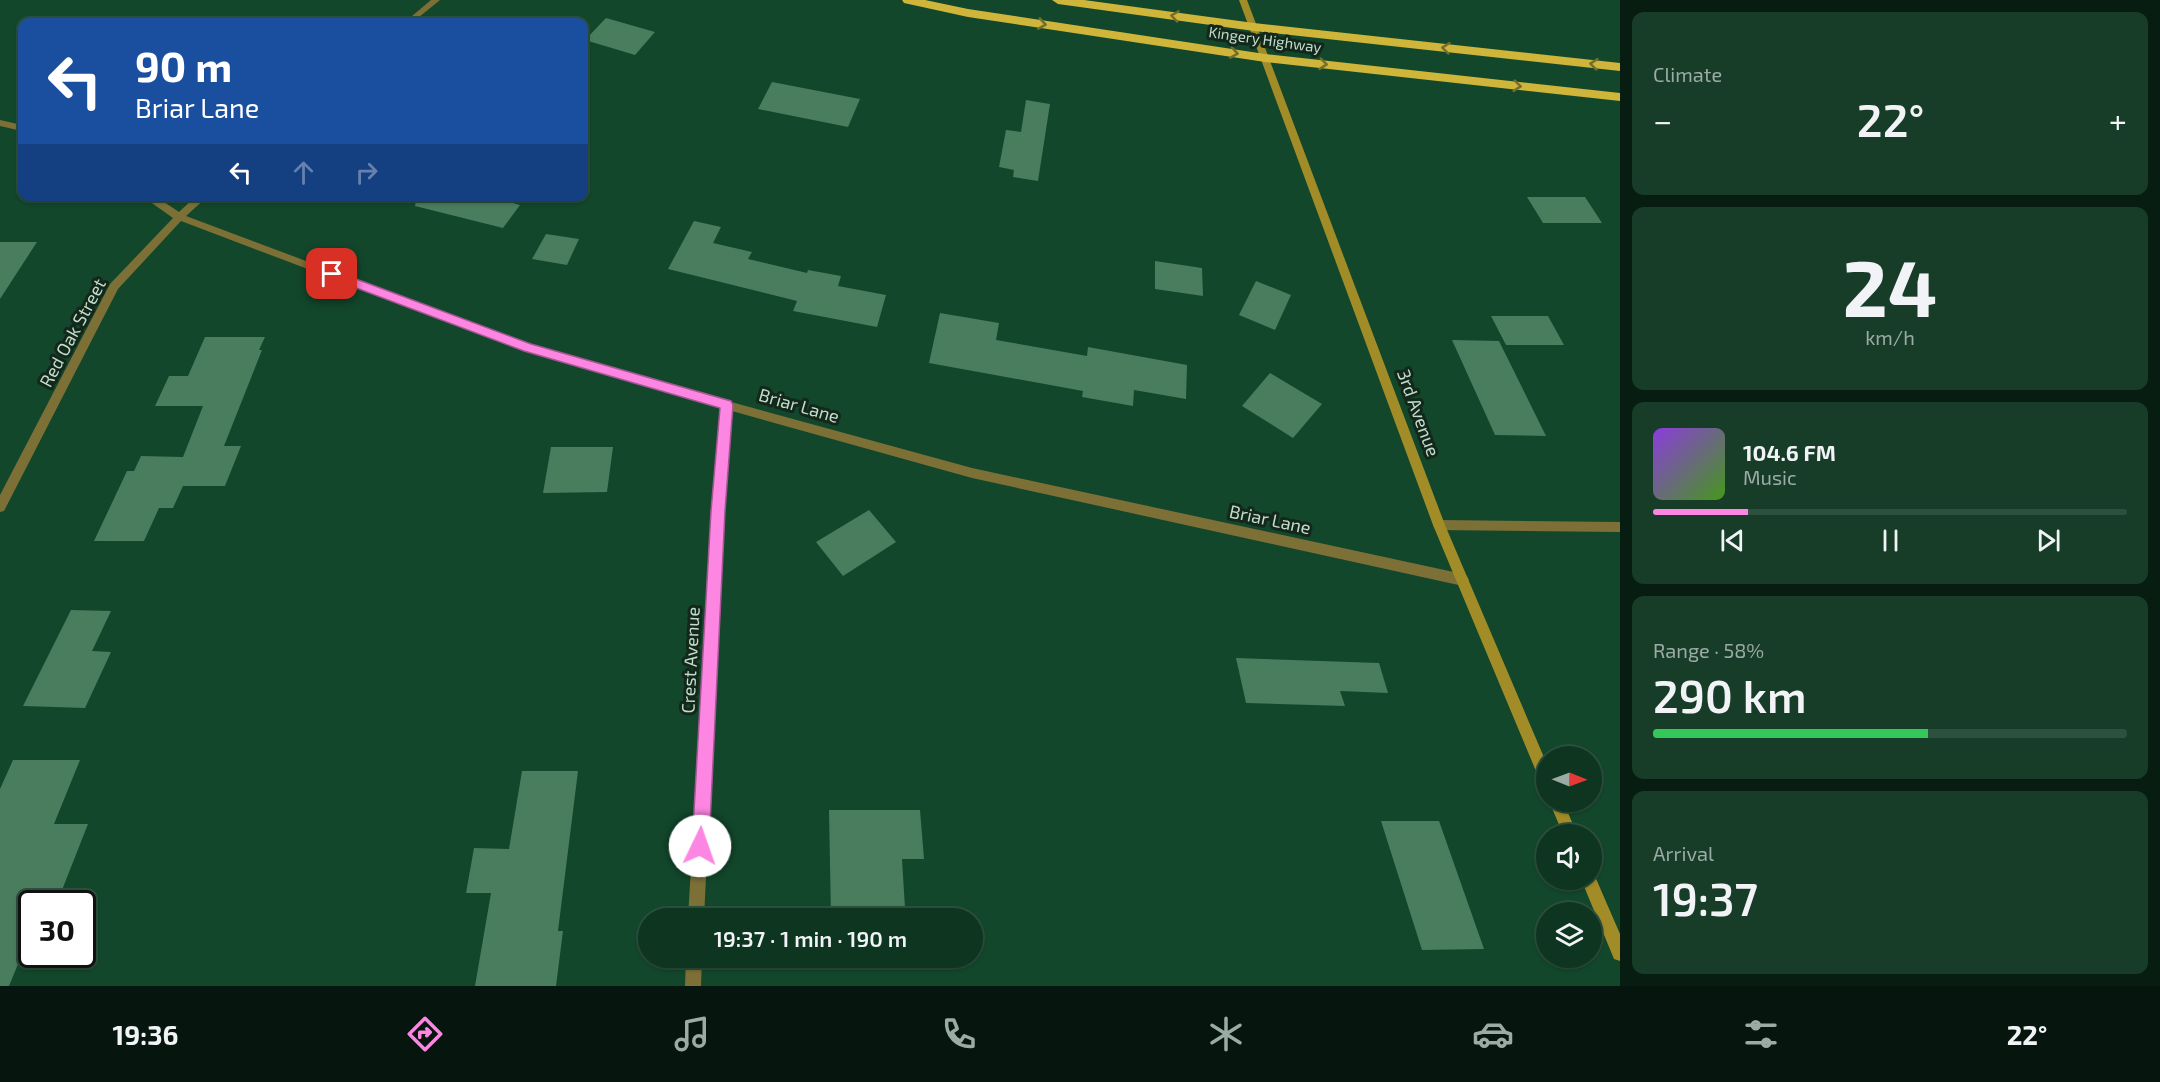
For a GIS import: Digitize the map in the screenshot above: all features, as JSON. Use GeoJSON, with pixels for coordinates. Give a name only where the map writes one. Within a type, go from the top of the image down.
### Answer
{"type":"FeatureCollection","features":[{"type":"Feature","properties":{"kind":"highway","name":"Kingery Highway"},"geometry":{"type":"LineString","coordinates":[[908,0],[984,15],[1265,58],[1620,97]]}},
{"type":"Feature","properties":{"kind":"highway","name":"Kingery Highway"},"geometry":{"type":"LineString","coordinates":[[1058,0],[1254,27],[1620,67]]}},
{"type":"Feature","properties":{"kind":"street"},"geometry":{"type":"LineString","coordinates":[[414,18],[436,0]]}},
{"type":"Feature","properties":{"kind":"street","name":"3rd Avenue"},"geometry":{"type":"LineString","coordinates":[[1243,0],[1439,525],[1536,754]]}},
{"type":"Feature","properties":{"kind":"street"},"geometry":{"type":"LineString","coordinates":[[0,123],[18,127]]}},
{"type":"Feature","properties":{"kind":"street","name":"Briar Lane"},"geometry":{"type":"LineString","coordinates":[[154,201],[178,217],[528,348],[972,473],[1463,580]]}},
{"type":"Feature","properties":{"kind":"street","name":"Red Oak Street"},"geometry":{"type":"LineString","coordinates":[[1,502],[114,287],[178,217],[197,201]]}},
{"type":"Feature","properties":{"kind":"street","name":"Crest Avenue"},"geometry":{"type":"LineString","coordinates":[[697,908],[718,511],[727,405]]}},
{"type":"Feature","properties":{"kind":"street"},"geometry":{"type":"LineString","coordinates":[[1439,525],[1620,527]]}},
{"type":"Feature","properties":{"kind":"street"},"geometry":{"type":"LineString","coordinates":[[1594,890],[1620,953]]}},
{"type":"Feature","properties":{"kind":"street"},"geometry":{"type":"LineString","coordinates":[[693,986],[694,968]]}},
{"type":"Feature","properties":{"kind":"building"},"geometry":{"type":"Polygon","coordinates":[[[606,18],[655,32],[635,55],[588,41],[588,37],[606,18]]]}},
{"type":"Feature","properties":{"kind":"building"},"geometry":{"type":"Polygon","coordinates":[[[772,82],[860,99],[848,127],[758,109],[772,82]]]}},
{"type":"Feature","properties":{"kind":"building"},"geometry":{"type":"Polygon","coordinates":[[[1026,100],[1050,104],[1038,181],[1013,177],[1014,170],[999,167],[1006,130],[1021,132],[1026,100]]]}},
{"type":"Feature","properties":{"kind":"building"},"geometry":{"type":"Polygon","coordinates":[[[1527,197],[1585,197],[1602,223],[1543,223],[1527,197]]]}},
{"type":"Feature","properties":{"kind":"building"},"geometry":{"type":"Polygon","coordinates":[[[416,201],[505,201],[520,205],[503,228],[415,206],[416,201]]]}},
{"type":"Feature","properties":{"kind":"building"},"geometry":{"type":"Polygon","coordinates":[[[694,221],[721,227],[713,243],[752,252],[748,259],[807,273],[808,270],[841,276],[838,286],[886,295],[877,327],[793,311],[797,301],[668,269],[694,221]]]}},
{"type":"Feature","properties":{"kind":"building"},"geometry":{"type":"Polygon","coordinates":[[[546,234],[579,239],[567,265],[532,259],[546,234]]]}},
{"type":"Feature","properties":{"kind":"building"},"geometry":{"type":"Polygon","coordinates":[[[0,242],[37,242],[0,299],[0,242]]]}},
{"type":"Feature","properties":{"kind":"building"},"geometry":{"type":"Polygon","coordinates":[[[1155,261],[1202,268],[1203,296],[1155,289],[1155,261]]]}},
{"type":"Feature","properties":{"kind":"building"},"geometry":{"type":"Polygon","coordinates":[[[1256,281],[1291,295],[1275,330],[1239,315],[1256,281]]]}},
{"type":"Feature","properties":{"kind":"building"},"geometry":{"type":"Polygon","coordinates":[[[940,313],[999,323],[996,340],[1087,356],[1088,347],[1187,365],[1186,399],[1134,390],[1133,406],[1082,397],[1083,391],[929,363],[940,313]]]}},
{"type":"Feature","properties":{"kind":"building"},"geometry":{"type":"Polygon","coordinates":[[[1491,316],[1548,316],[1564,345],[1506,345],[1491,316]]]}},
{"type":"Feature","properties":{"kind":"building"},"geometry":{"type":"Polygon","coordinates":[[[205,337],[265,337],[224,446],[241,446],[225,486],[183,486],[173,508],[159,508],[144,541],[94,541],[127,471],[134,471],[141,456],[183,457],[203,406],[155,406],[169,376],[188,376],[205,337]]]}},
{"type":"Feature","properties":{"kind":"building"},"geometry":{"type":"Polygon","coordinates":[[[1452,340],[1499,341],[1546,436],[1495,435],[1452,340]]]}},
{"type":"Feature","properties":{"kind":"building"},"geometry":{"type":"Polygon","coordinates":[[[1270,373],[1322,404],[1293,438],[1242,406],[1270,373]]]}},
{"type":"Feature","properties":{"kind":"building"},"geometry":{"type":"Polygon","coordinates":[[[551,447],[613,447],[607,492],[543,493],[551,447]]]}},
{"type":"Feature","properties":{"kind":"building"},"geometry":{"type":"Polygon","coordinates":[[[869,510],[896,542],[843,576],[816,542],[869,510]]]}},
{"type":"Feature","properties":{"kind":"building"},"geometry":{"type":"Polygon","coordinates":[[[71,610],[111,611],[92,651],[111,652],[85,708],[23,706],[71,610]]]}},
{"type":"Feature","properties":{"kind":"building"},"geometry":{"type":"Polygon","coordinates":[[[1236,658],[1379,663],[1388,693],[1340,691],[1345,706],[1246,703],[1236,658]]]}},
{"type":"Feature","properties":{"kind":"building"},"geometry":{"type":"Polygon","coordinates":[[[13,760],[80,760],[54,824],[88,824],[62,890],[18,890],[18,964],[9,986],[0,986],[0,789],[13,760]]]}},
{"type":"Feature","properties":{"kind":"building"},"geometry":{"type":"Polygon","coordinates":[[[522,771],[578,771],[558,931],[563,931],[556,986],[475,986],[491,893],[466,893],[474,848],[509,849],[522,771]]]}},
{"type":"Feature","properties":{"kind":"building"},"geometry":{"type":"Polygon","coordinates":[[[829,810],[920,810],[924,859],[902,859],[905,908],[831,908],[829,810]]]}},
{"type":"Feature","properties":{"kind":"building"},"geometry":{"type":"Polygon","coordinates":[[[1381,821],[1439,821],[1484,949],[1422,950],[1381,821]]]}},
{"type":"Feature","properties":{"kind":"route"},"geometry":{"type":"LineString","coordinates":[[332,274],[528,348],[727,405],[718,511],[700,846]]}}]}
